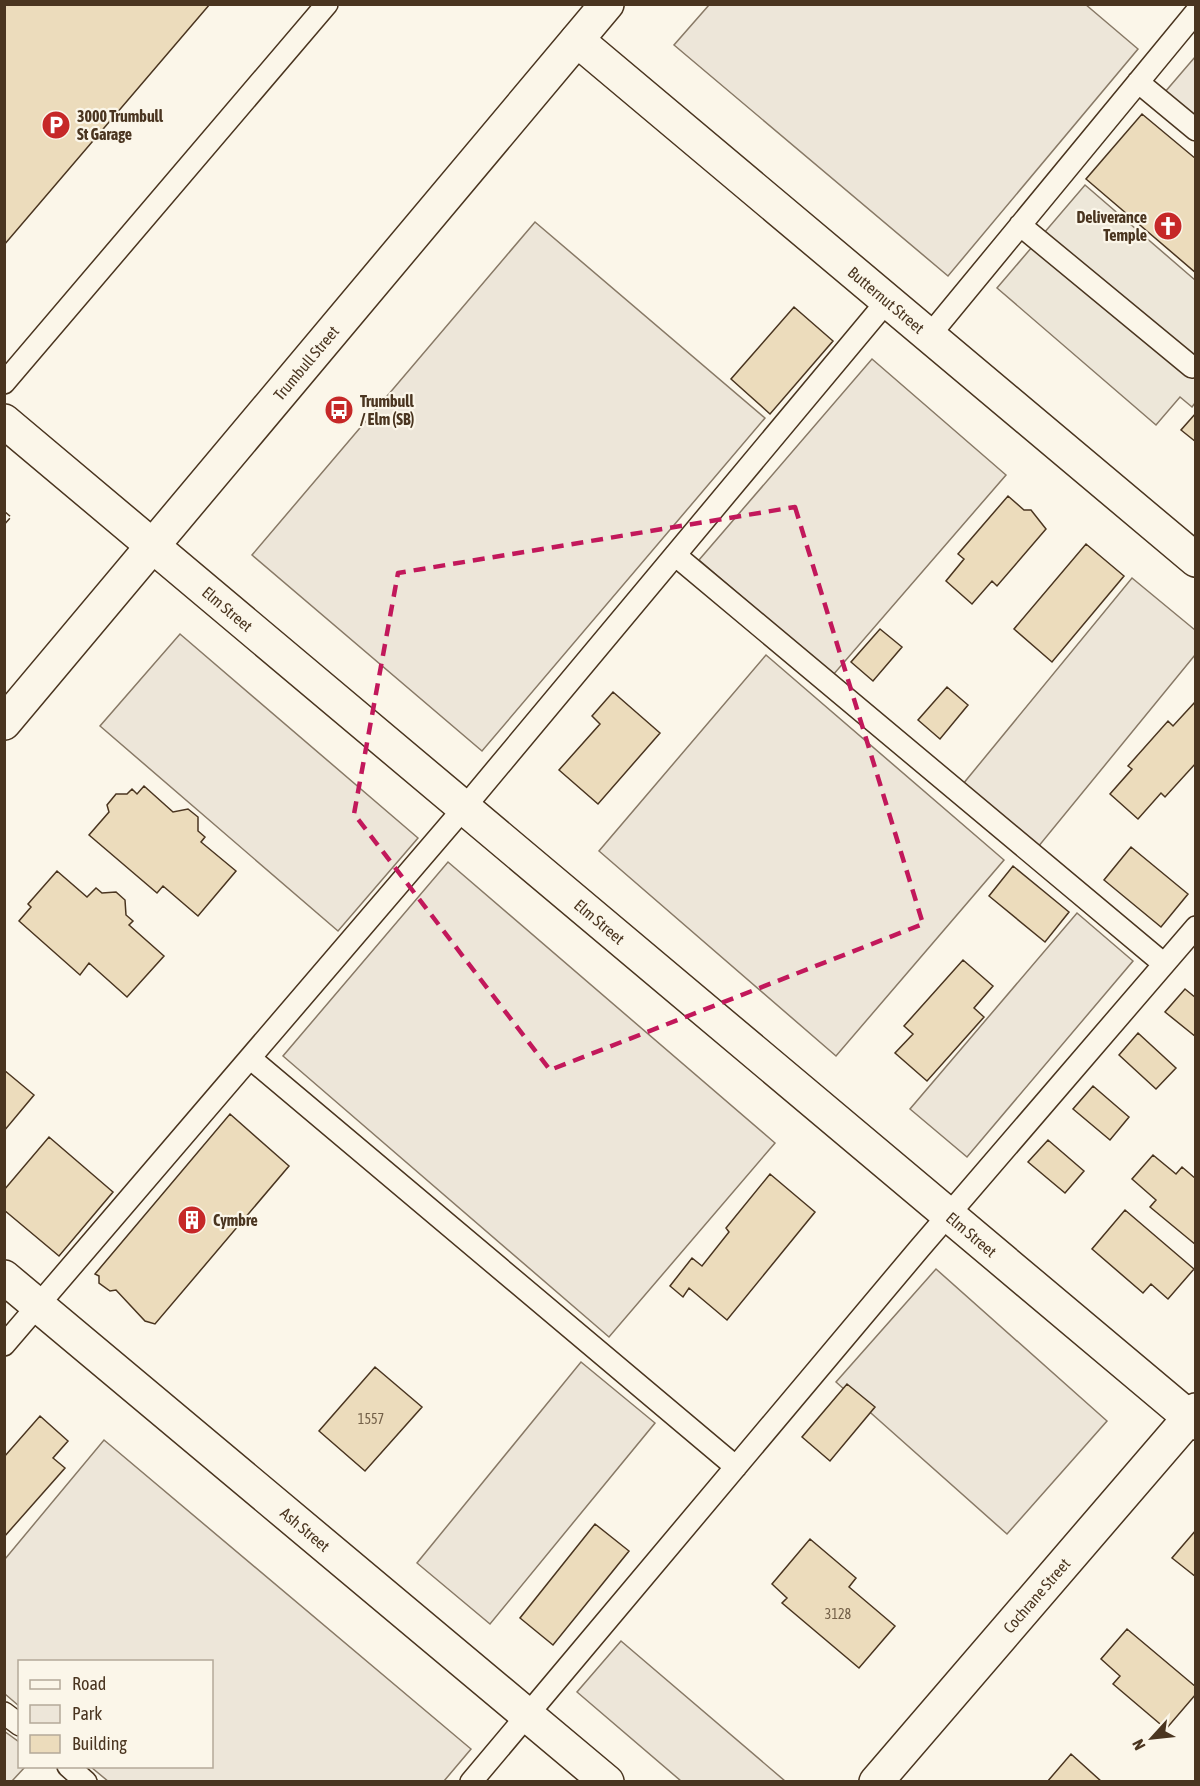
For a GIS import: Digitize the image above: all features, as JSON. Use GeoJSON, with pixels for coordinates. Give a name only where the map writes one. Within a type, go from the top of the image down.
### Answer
{"type":"FeatureCollection","features":[{"type":"Feature","properties":{"kind":"street","name":"Trumbull Street"},"geometry":{"type":"LineString","coordinates":[[4,723],[607,4]]}},
{"type":"Feature","properties":{"kind":"street","name":"Butternut Street"},"geometry":{"type":"LineString","coordinates":[[577,40],[1196,560]]}},
{"type":"Feature","properties":{"kind":"street","name":"Elm Street"},"geometry":{"type":"LineString","coordinates":[[4,421],[949,1215],[1193,1416]]}},
{"type":"Feature","properties":{"kind":"street","name":"Ash Street"},"geometry":{"type":"LineString","coordinates":[[4,1277],[607,1782]]}},
{"type":"Feature","properties":{"kind":"street","name":"Cochrane Street"},"geometry":{"type":"LineString","coordinates":[[876,1782],[1193,1416]]}},
{"type":"Feature","properties":{"kind":"lane"},"geometry":{"type":"LineString","coordinates":[[4,382],[327,4]]}},
{"type":"Feature","properties":{"kind":"lane"},"geometry":{"type":"LineString","coordinates":[[929,336],[1196,12]]}},
{"type":"Feature","properties":{"kind":"lane"},"geometry":{"type":"LineString","coordinates":[[1138,82],[1196,130]]}},
{"type":"Feature","properties":{"kind":"lane"},"geometry":{"type":"LineString","coordinates":[[1020,225],[1192,367]]}},
{"type":"Feature","properties":{"kind":"lane"},"geometry":{"type":"LineString","coordinates":[[4,1345],[464,808],[887,301]]}},
{"type":"Feature","properties":{"kind":"lane"},"geometry":{"type":"LineString","coordinates":[[675,555],[1164,964]]}},
{"type":"Feature","properties":{"kind":"lane"},"geometry":{"type":"LineString","coordinates":[[471,1782],[949,1215],[1196,927]]}},
{"type":"Feature","properties":{"kind":"lane"},"geometry":{"type":"LineString","coordinates":[[250,1058],[736,1467]]}},
{"type":"Feature","properties":{"kind":"lane"},"geometry":{"type":"LineString","coordinates":[[4,1713],[18,1724]]}},
{"type":"Feature","properties":{"kind":"lane"},"geometry":{"type":"LineString","coordinates":[[69,1768],[86,1782]]}},
{"type":"Feature","properties":{"kind":"highlighted area"},"geometry":{"type":"Polygon","coordinates":[[[795,507],[923,924],[550,1070],[354,814],[398,573],[795,507]]]}},
{"type":"Feature","properties":{"kind":"green space"},"geometry":{"type":"Polygon","coordinates":[[[1085,4],[1138,49],[948,276],[674,45],[709,5],[1085,4]]]}},
{"type":"Feature","properties":{"kind":"green space"},"geometry":{"type":"Polygon","coordinates":[[[1195,57],[1195,118],[1165,92],[1195,57]]]}},
{"type":"Feature","properties":{"kind":"green space"},"geometry":{"type":"Polygon","coordinates":[[[535,222],[765,418],[482,751],[252,555],[535,222]]]}},
{"type":"Feature","properties":{"kind":"green space"},"geometry":{"type":"Polygon","coordinates":[[[872,359],[1006,475],[833,675],[699,560],[872,359]]]}},
{"type":"Feature","properties":{"kind":"green space"},"geometry":{"type":"Polygon","coordinates":[[[1132,578],[1195,630],[1195,655],[1038,847],[963,784],[1132,578]]]}},
{"type":"Feature","properties":{"kind":"green space"},"geometry":{"type":"Polygon","coordinates":[[[180,634],[418,838],[338,931],[100,726],[180,634]]]}},
{"type":"Feature","properties":{"kind":"green space"},"geometry":{"type":"Polygon","coordinates":[[[766,655],[1004,860],[836,1056],[599,851],[766,655]]]}},
{"type":"Feature","properties":{"kind":"green space"},"geometry":{"type":"Polygon","coordinates":[[[448,862],[775,1143],[609,1337],[283,1056],[448,862]]]}},
{"type":"Feature","properties":{"kind":"green space"},"geometry":{"type":"Polygon","coordinates":[[[1077,913],[1133,961],[967,1157],[910,1109],[1077,913]]]}},
{"type":"Feature","properties":{"kind":"green space"},"geometry":{"type":"Polygon","coordinates":[[[936,1269],[1107,1421],[1007,1534],[836,1382],[936,1269]]]}},
{"type":"Feature","properties":{"kind":"green space"},"geometry":{"type":"Polygon","coordinates":[[[581,1362],[655,1423],[490,1624],[417,1563],[581,1362]]]}},
{"type":"Feature","properties":{"kind":"green space"},"geometry":{"type":"Polygon","coordinates":[[[104,1440],[471,1749],[444,1781],[109,1782],[92,1768],[213,1768],[213,1660],[18,1660],[18,1705],[5,1694],[5,1559],[104,1440]]]}},
{"type":"Feature","properties":{"kind":"green space"},"geometry":{"type":"Polygon","coordinates":[[[621,1641],[785,1781],[681,1781],[577,1692],[621,1641]]]}},
{"type":"Feature","properties":{"kind":"green space"},"geometry":{"type":"Polygon","coordinates":[[[4,1731],[18,1741],[18,1768],[24,1768],[12,1781],[5,1781],[4,1731]]]}},
{"type":"Feature","properties":{"kind":"shaded area"},"geometry":{"type":"Polygon","coordinates":[[[1085,185],[1195,280],[1195,403],[1192,407],[1180,397],[1156,425],[997,288],[1085,185]]]}},
{"type":"Feature","properties":{"kind":"building","name":"3000 Trumbull St Garage"},"geometry":{"type":"Polygon","coordinates":[[[4,4],[210,4],[4,245],[4,4]]]}},
{"type":"Feature","properties":{"kind":"building","name":"Deliverance Temple"},"geometry":{"type":"Polygon","coordinates":[[[1142,114],[1196,159],[1196,273],[1086,179],[1142,114]]]}},
{"type":"Feature","properties":{"kind":"building"},"geometry":{"type":"Polygon","coordinates":[[[794,307],[833,341],[770,414],[731,379],[794,307]]]}},
{"type":"Feature","properties":{"kind":"building"},"geometry":{"type":"Polygon","coordinates":[[[1196,413],[1196,442],[1181,430],[1196,413]]]}},
{"type":"Feature","properties":{"kind":"building"},"geometry":{"type":"Polygon","coordinates":[[[1008,496],[1024,510],[1031,510],[1046,529],[997,586],[992,581],[972,604],[946,581],[964,559],[958,554],[1008,496]]]}},
{"type":"Feature","properties":{"kind":"building"},"geometry":{"type":"Polygon","coordinates":[[[1086,544],[1124,576],[1052,662],[1014,629],[1086,544]]]}},
{"type":"Feature","properties":{"kind":"building"},"geometry":{"type":"Polygon","coordinates":[[[880,629],[902,647],[873,681],[851,662],[880,629]]]}},
{"type":"Feature","properties":{"kind":"building"},"geometry":{"type":"Polygon","coordinates":[[[947,687],[968,705],[940,739],[918,720],[947,687]]]}},
{"type":"Feature","properties":{"kind":"building"},"geometry":{"type":"Polygon","coordinates":[[[613,692],[660,733],[598,804],[559,770],[600,724],[592,716],[613,692]]]}},
{"type":"Feature","properties":{"kind":"building"},"geometry":{"type":"Polygon","coordinates":[[[1196,701],[1196,763],[1165,797],[1161,793],[1138,819],[1110,794],[1132,769],[1128,766],[1168,721],[1173,726],[1196,701]]]}},
{"type":"Feature","properties":{"kind":"building"},"geometry":{"type":"Polygon","coordinates":[[[144,786],[173,812],[188,809],[198,817],[198,831],[205,837],[201,842],[236,871],[198,916],[163,886],[157,893],[89,835],[109,812],[107,805],[116,794],[127,794],[132,789],[137,794],[144,786]]]}},
{"type":"Feature","properties":{"kind":"building"},"geometry":{"type":"Polygon","coordinates":[[[1131,847],[1188,894],[1161,927],[1104,880],[1131,847]]]}},
{"type":"Feature","properties":{"kind":"building"},"geometry":{"type":"Polygon","coordinates":[[[1013,866],[1069,912],[1045,942],[989,896],[1013,866]]]}},
{"type":"Feature","properties":{"kind":"building"},"geometry":{"type":"Polygon","coordinates":[[[57,871],[87,897],[96,888],[102,893],[116,892],[125,900],[126,915],[133,921],[129,925],[164,956],[127,997],[89,963],[80,975],[19,921],[31,907],[28,904],[57,871]]]}},
{"type":"Feature","properties":{"kind":"building"},"geometry":{"type":"Polygon","coordinates":[[[963,960],[993,986],[974,1008],[984,1017],[927,1081],[895,1053],[913,1034],[904,1026],[963,960]]]}},
{"type":"Feature","properties":{"kind":"building"},"geometry":{"type":"Polygon","coordinates":[[[1185,989],[1196,998],[1196,1037],[1165,1012],[1185,989]]]}},
{"type":"Feature","properties":{"kind":"building"},"geometry":{"type":"Polygon","coordinates":[[[1138,1033],[1176,1068],[1156,1089],[1119,1055],[1138,1033]]]}},
{"type":"Feature","properties":{"kind":"building"},"geometry":{"type":"Polygon","coordinates":[[[4,1070],[34,1095],[4,1131],[4,1070]]]}},
{"type":"Feature","properties":{"kind":"building"},"geometry":{"type":"Polygon","coordinates":[[[1093,1086],[1129,1117],[1110,1140],[1073,1109],[1093,1086]]]}},
{"type":"Feature","properties":{"kind":"building","name":"Cymbre"},"geometry":{"type":"Polygon","coordinates":[[[230,1114],[289,1166],[155,1324],[145,1321],[116,1290],[110,1291],[99,1283],[99,1276],[95,1274],[230,1114]]]}},
{"type":"Feature","properties":{"kind":"building"},"geometry":{"type":"Polygon","coordinates":[[[49,1137],[113,1192],[59,1256],[4,1210],[4,1190],[49,1137]]]}},
{"type":"Feature","properties":{"kind":"building"},"geometry":{"type":"Polygon","coordinates":[[[1048,1140],[1084,1171],[1065,1193],[1028,1162],[1048,1140]]]}},
{"type":"Feature","properties":{"kind":"building"},"geometry":{"type":"Polygon","coordinates":[[[1153,1155],[1176,1174],[1182,1167],[1196,1179],[1196,1245],[1150,1207],[1156,1200],[1132,1179],[1153,1155]]]}},
{"type":"Feature","properties":{"kind":"building"},"geometry":{"type":"Polygon","coordinates":[[[770,1174],[815,1212],[727,1320],[689,1288],[683,1297],[670,1286],[692,1258],[702,1266],[729,1232],[726,1228],[770,1174]]]}},
{"type":"Feature","properties":{"kind":"building"},"geometry":{"type":"Polygon","coordinates":[[[1125,1210],[1194,1269],[1168,1299],[1151,1284],[1143,1293],[1092,1249],[1125,1210]]]}},
{"type":"Feature","properties":{"kind":"building"},"geometry":{"type":"Polygon","coordinates":[[[375,1367],[422,1407],[365,1471],[319,1431],[375,1367]]]}},
{"type":"Feature","properties":{"kind":"building"},"geometry":{"type":"Polygon","coordinates":[[[847,1384],[875,1407],[830,1461],[802,1437],[847,1384]]]}},
{"type":"Feature","properties":{"kind":"building"},"geometry":{"type":"Polygon","coordinates":[[[40,1416],[68,1441],[53,1458],[65,1468],[4,1537],[4,1457],[40,1416]]]}},
{"type":"Feature","properties":{"kind":"building"},"geometry":{"type":"Polygon","coordinates":[[[595,1524],[629,1551],[553,1645],[520,1618],[595,1524]]]}},
{"type":"Feature","properties":{"kind":"building"},"geometry":{"type":"Polygon","coordinates":[[[1196,1530],[1196,1577],[1172,1558],[1196,1530]]]}},
{"type":"Feature","properties":{"kind":"building"},"geometry":{"type":"Polygon","coordinates":[[[810,1539],[856,1578],[849,1587],[895,1626],[859,1668],[782,1603],[787,1598],[772,1584],[810,1539]]]}},
{"type":"Feature","properties":{"kind":"building"},"geometry":{"type":"Polygon","coordinates":[[[1127,1629],[1196,1687],[1196,1694],[1166,1729],[1113,1684],[1120,1676],[1101,1659],[1127,1629]]]}},
{"type":"Feature","properties":{"kind":"building"},"geometry":{"type":"Polygon","coordinates":[[[1071,1754],[1102,1782],[1047,1782],[1071,1754]]]}},
{"type":"Feature","properties":{"kind":"fence"},"geometry":{"type":"LineString","coordinates":[[4,511],[11,517],[4,525]]}},
{"type":"Feature","properties":{"kind":"place","name":"3000 Trumbull St Garage"},"geometry":{"type":"Point","coordinates":[56,125]}},
{"type":"Feature","properties":{"kind":"place","name":"Deliverance Temple"},"geometry":{"type":"Point","coordinates":[1168,226]}},
{"type":"Feature","properties":{"kind":"place","name":"Trumbull / Elm (SB)"},"geometry":{"type":"Point","coordinates":[339,410]}},
{"type":"Feature","properties":{"kind":"place","name":"Cymbre"},"geometry":{"type":"Point","coordinates":[192,1220]}}]}
